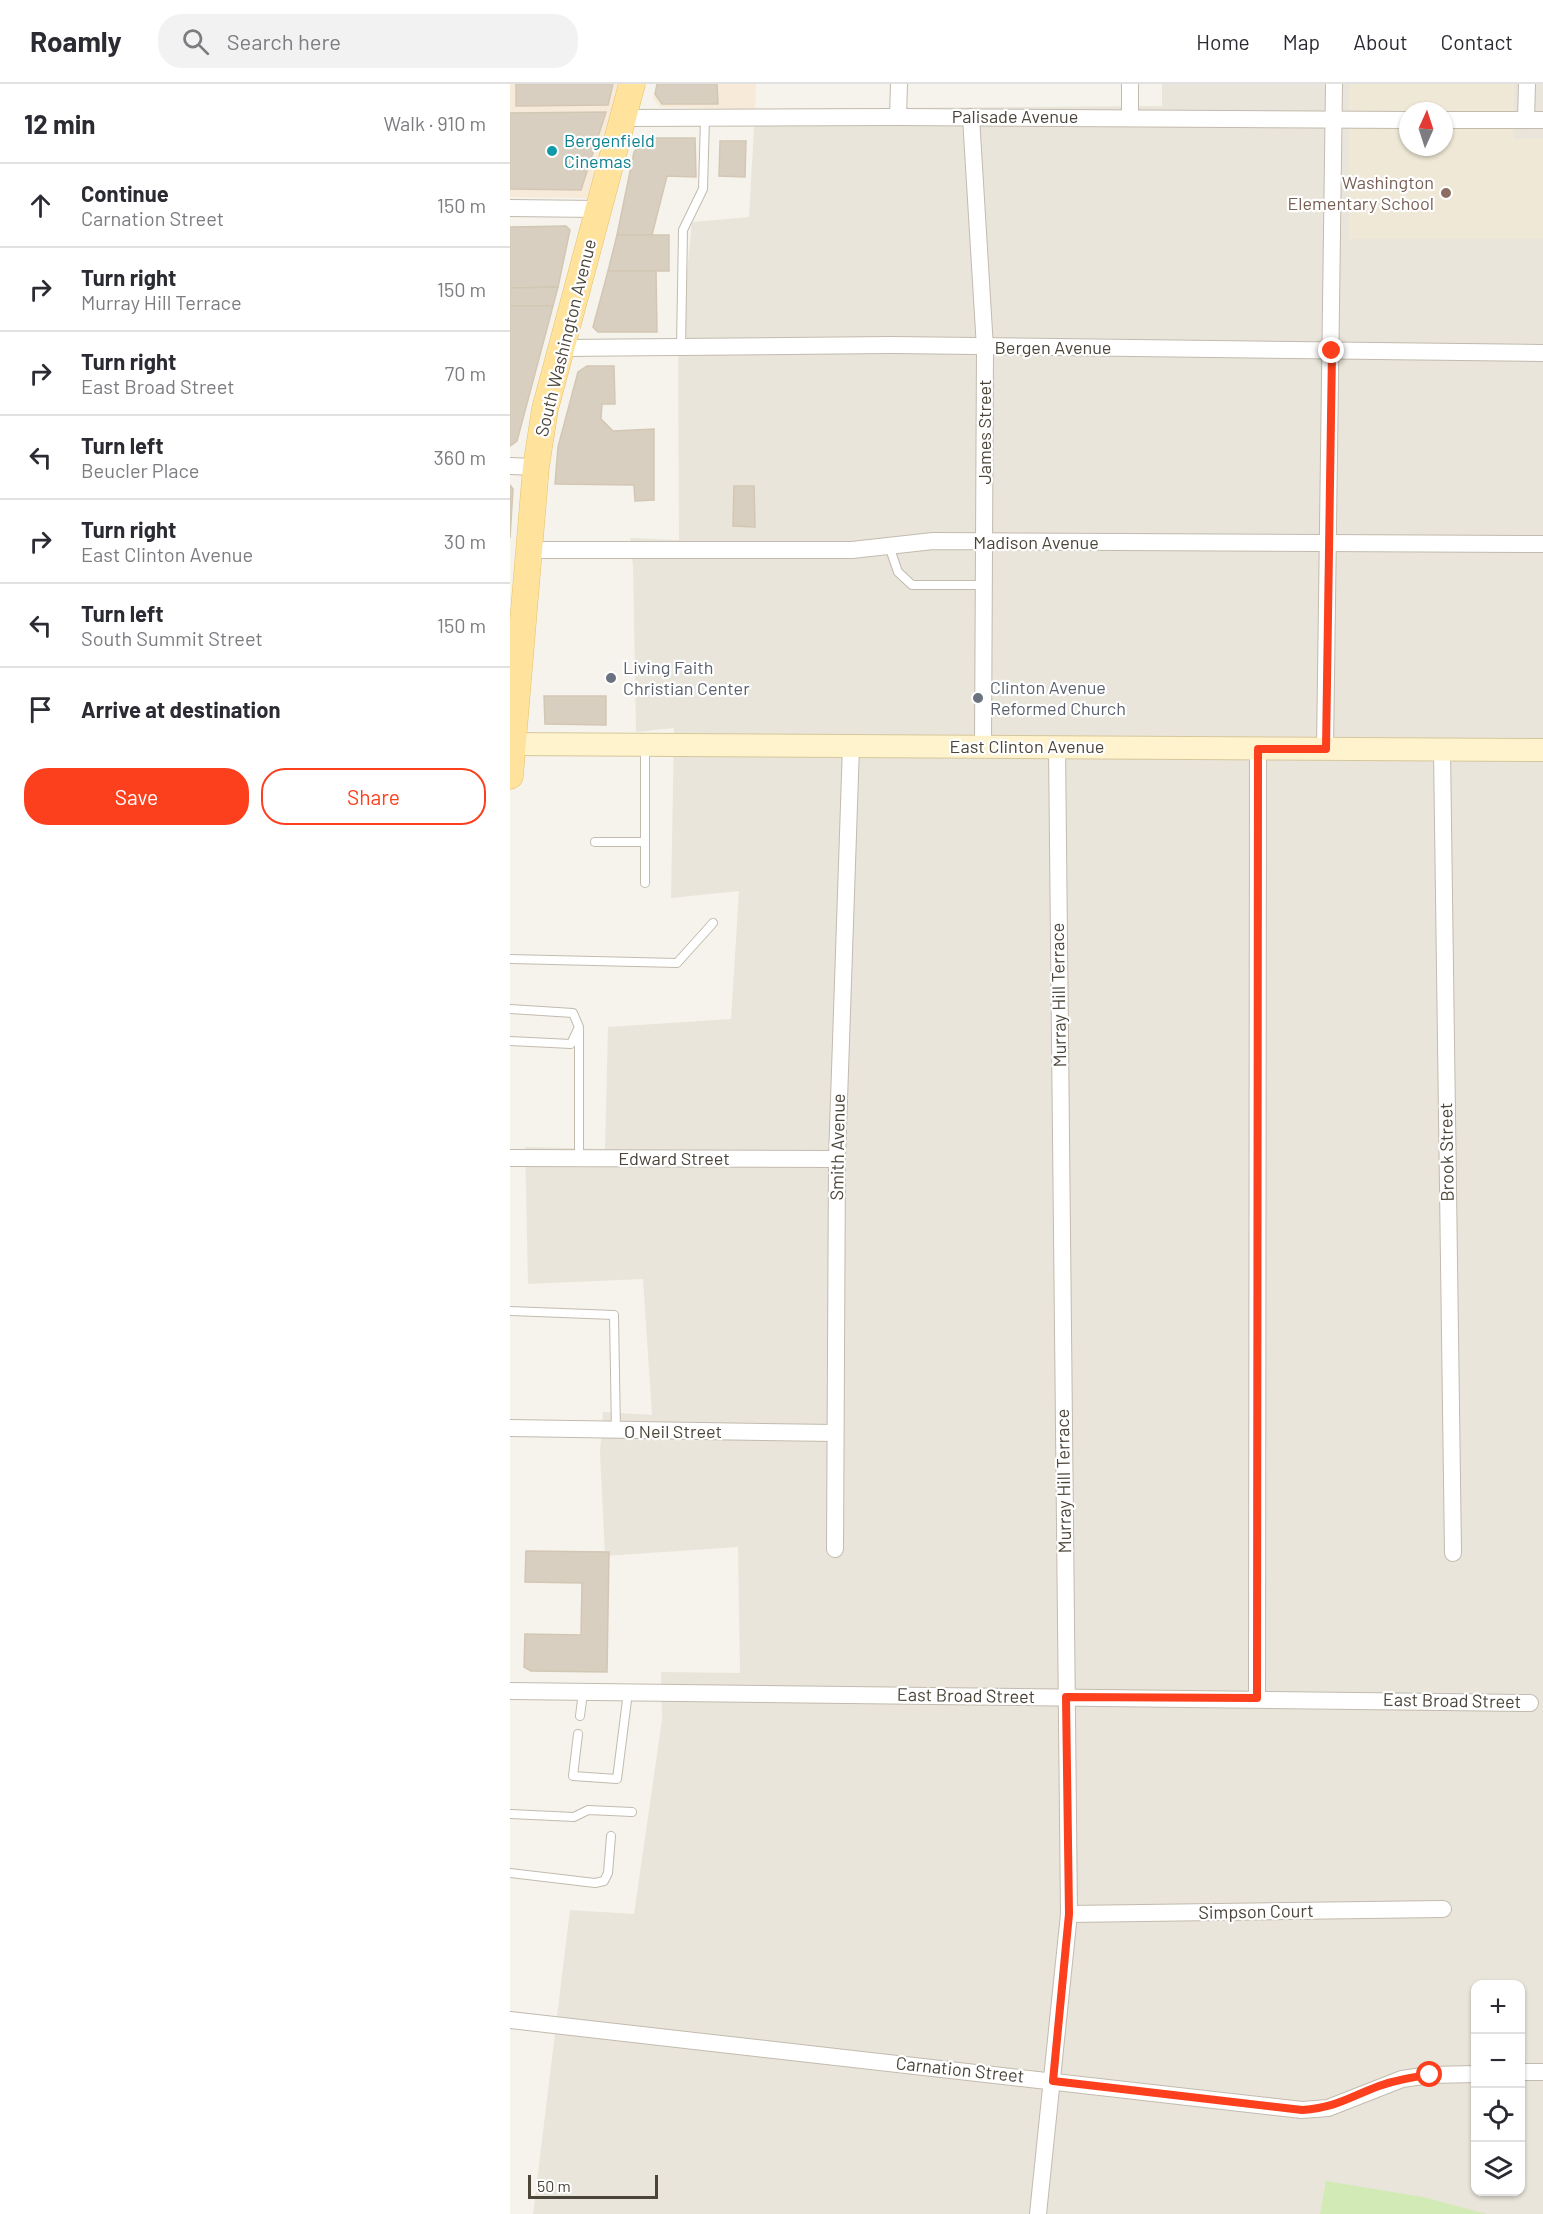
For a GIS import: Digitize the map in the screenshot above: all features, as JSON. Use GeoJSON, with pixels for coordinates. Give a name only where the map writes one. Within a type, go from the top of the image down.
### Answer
{"type":"FeatureCollection","features":[{"type":"Feature","properties":{"kind":"main road","name":"South Washington Avenue"},"geometry":{"type":"LineString","coordinates":[[510,776],[511,744],[531,550],[536,467],[544,409],[632,84]]}},
{"type":"Feature","properties":{"kind":"street"},"geometry":{"type":"LineString","coordinates":[[898,117],[899,84]]}},
{"type":"Feature","properties":{"kind":"street"},"geometry":{"type":"LineString","coordinates":[[1130,84],[1130,118]]}},
{"type":"Feature","properties":{"kind":"street"},"geometry":{"type":"LineString","coordinates":[[1326,749],[1334,84]]}},
{"type":"Feature","properties":{"kind":"street"},"geometry":{"type":"LineString","coordinates":[[1453,120],[1535,120],[1527,84]]}},
{"type":"Feature","properties":{"kind":"street","name":"Palisade Avenue"},"geometry":{"type":"LineString","coordinates":[[623,118],[971,117],[1399,120]]}},
{"type":"Feature","properties":{"kind":"street","name":"James Street"},"geometry":{"type":"LineString","coordinates":[[971,117],[985,348],[983,747]]}},
{"type":"Feature","properties":{"kind":"street"},"geometry":{"type":"LineString","coordinates":[[510,208],[598,209]]}},
{"type":"Feature","properties":{"kind":"street","name":"Bergen Avenue"},"geometry":{"type":"LineString","coordinates":[[562,348],[891,345],[985,348],[1543,353]]}},
{"type":"Feature","properties":{"kind":"street"},"geometry":{"type":"LineString","coordinates":[[510,466],[536,467]]}},
{"type":"Feature","properties":{"kind":"street","name":"Madison Avenue"},"geometry":{"type":"LineString","coordinates":[[531,550],[852,550],[933,541],[1543,544]]}},
{"type":"Feature","properties":{"kind":"street","name":"East Clinton Avenue"},"geometry":{"type":"LineString","coordinates":[[511,744],[1543,750]]}},
{"type":"Feature","properties":{"kind":"street","name":"Smith Avenue"},"geometry":{"type":"LineString","coordinates":[[835,1549],[837,1159],[851,746]]}},
{"type":"Feature","properties":{"kind":"street","name":"Murray Hill Terrace"},"geometry":{"type":"LineString","coordinates":[[1038,2214],[1069,1914],[1057,746]]}},
{"type":"Feature","properties":{"kind":"street"},"geometry":{"type":"LineString","coordinates":[[1257,1698],[1258,749]]}},
{"type":"Feature","properties":{"kind":"street","name":"Brook Street"},"geometry":{"type":"LineString","coordinates":[[1442,750],[1453,1553]]}},
{"type":"Feature","properties":{"kind":"street","name":"Edward Street"},"geometry":{"type":"LineString","coordinates":[[510,1158],[837,1159]]}},
{"type":"Feature","properties":{"kind":"street","name":"O Neil Street"},"geometry":{"type":"LineString","coordinates":[[510,1428],[835,1432]]}},
{"type":"Feature","properties":{"kind":"street","name":"East Broad Street"},"geometry":{"type":"LineString","coordinates":[[510,1691],[1530,1702]]}},
{"type":"Feature","properties":{"kind":"street","name":"Simpson Court"},"geometry":{"type":"LineString","coordinates":[[1069,1914],[1443,1909]]}},
{"type":"Feature","properties":{"kind":"street","name":"Carnation Street"},"geometry":{"type":"LineString","coordinates":[[510,2020],[1302,2110],[1328,2108],[1402,2079],[1471,2073]]}},
{"type":"Feature","properties":{"kind":"street"},"geometry":{"type":"LineString","coordinates":[[1525,2072],[1543,2072]]}},
{"type":"Feature","properties":{"kind":"lane"},"geometry":{"type":"LineString","coordinates":[[681,347],[683,230],[703,189],[705,118]]}},
{"type":"Feature","properties":{"kind":"lane"},"geometry":{"type":"LineString","coordinates":[[890,546],[898,572],[912,585],[984,585]]}},
{"type":"Feature","properties":{"kind":"lane"},"geometry":{"type":"LineString","coordinates":[[645,745],[645,883]]}},
{"type":"Feature","properties":{"kind":"lane"},"geometry":{"type":"LineString","coordinates":[[595,842],[645,842]]}},
{"type":"Feature","properties":{"kind":"lane"},"geometry":{"type":"LineString","coordinates":[[510,959],[677,963],[713,923]]}},
{"type":"Feature","properties":{"kind":"lane"},"geometry":{"type":"LineString","coordinates":[[510,1010],[573,1013],[579,1027],[579,1159]]}},
{"type":"Feature","properties":{"kind":"lane"},"geometry":{"type":"LineString","coordinates":[[510,1041],[571,1044],[579,1027]]}},
{"type":"Feature","properties":{"kind":"lane"},"geometry":{"type":"LineString","coordinates":[[510,1311],[614,1315],[616,1431]]}},
{"type":"Feature","properties":{"kind":"lane"},"geometry":{"type":"LineString","coordinates":[[580,1716],[583,1692]]}},
{"type":"Feature","properties":{"kind":"lane"},"geometry":{"type":"LineString","coordinates":[[578,1734],[573,1776],[617,1779],[628,1692]]}},
{"type":"Feature","properties":{"kind":"lane"},"geometry":{"type":"LineString","coordinates":[[510,1814],[574,1817],[588,1810],[632,1812]]}},
{"type":"Feature","properties":{"kind":"lane"},"geometry":{"type":"LineString","coordinates":[[510,1873],[595,1883],[604,1881],[608,1873],[611,1836]]}},
{"type":"Feature","properties":{"kind":"shaded area","name":"Bergenfield Cinemas"},"geometry":{"type":"Polygon","coordinates":[[[510,84],[619,84],[589,198],[510,197],[510,84]]]}},
{"type":"Feature","properties":{"kind":"shaded area"},"geometry":{"type":"Polygon","coordinates":[[[657,84],[756,84],[755,109],[660,107],[653,99],[657,84]]]}},
{"type":"Feature","properties":{"kind":"shaded area"},"geometry":{"type":"Polygon","coordinates":[[[1162,84],[1543,84],[1543,2214],[533,2214],[570,1910],[634,1914],[662,1720],[661,1672],[740,1673],[738,1547],[605,1556],[600,1453],[603,1412],[652,1415],[643,1279],[528,1284],[525,1147],[605,1149],[608,1027],[731,1019],[739,891],[671,898],[674,728],[636,732],[633,567],[630,538],[679,540],[678,363],[692,222],[749,217],[755,109],[1162,106],[1162,84]]]}},
{"type":"Feature","properties":{"kind":"shaded area","name":"Washington Elementary School"},"geometry":{"type":"Polygon","coordinates":[[[1349,84],[1514,84],[1514,139],[1543,139],[1543,239],[1349,239],[1349,84]]]}},
{"type":"Feature","properties":{"kind":"green space"},"geometry":{"type":"Polygon","coordinates":[[[1326,2181],[1423,2197],[1487,2214],[1320,2214],[1326,2181]]]}},
{"type":"Feature","properties":{"kind":"building"},"geometry":{"type":"Polygon","coordinates":[[[516,84],[613,84],[608,105],[516,106],[516,84]]]}},
{"type":"Feature","properties":{"kind":"building"},"geometry":{"type":"Polygon","coordinates":[[[657,84],[717,84],[718,104],[662,104],[655,94],[657,84]]]}},
{"type":"Feature","properties":{"kind":"building","name":"Bergenfield Cinemas"},"geometry":{"type":"Polygon","coordinates":[[[606,112],[581,190],[510,189],[510,113],[606,112]]]}},
{"type":"Feature","properties":{"kind":"building"},"geometry":{"type":"Polygon","coordinates":[[[644,138],[695,138],[696,177],[667,176],[652,235],[617,235],[634,152],[644,138]]]}},
{"type":"Feature","properties":{"kind":"building"},"geometry":{"type":"Polygon","coordinates":[[[720,141],[746,141],[745,177],[719,176],[720,141]]]}},
{"type":"Feature","properties":{"kind":"building"},"geometry":{"type":"Polygon","coordinates":[[[566,226],[570,230],[558,287],[510,288],[510,227],[566,226]]]}},
{"type":"Feature","properties":{"kind":"building"},"geometry":{"type":"Polygon","coordinates":[[[617,235],[669,235],[669,271],[608,271],[617,235]]]}},
{"type":"Feature","properties":{"kind":"building"},"geometry":{"type":"Polygon","coordinates":[[[608,271],[656,271],[657,332],[598,332],[593,327],[608,271]]]}},
{"type":"Feature","properties":{"kind":"building"},"geometry":{"type":"Polygon","coordinates":[[[558,287],[553,306],[510,306],[510,288],[558,287]]]}},
{"type":"Feature","properties":{"kind":"building"},"geometry":{"type":"Polygon","coordinates":[[[510,306],[553,306],[517,441],[510,446],[510,306]]]}},
{"type":"Feature","properties":{"kind":"building"},"geometry":{"type":"Polygon","coordinates":[[[587,366],[614,366],[615,404],[602,404],[601,419],[613,431],[654,429],[654,500],[635,501],[634,485],[555,484],[558,447],[578,372],[587,366]]]}},
{"type":"Feature","properties":{"kind":"building"},"geometry":{"type":"Polygon","coordinates":[[[510,485],[513,489],[510,538],[510,485]]]}},
{"type":"Feature","properties":{"kind":"building"},"geometry":{"type":"Polygon","coordinates":[[[734,486],[754,486],[755,527],[733,526],[734,486]]]}},
{"type":"Feature","properties":{"kind":"building"},"geometry":{"type":"Polygon","coordinates":[[[544,696],[606,696],[606,725],[545,724],[544,696]]]}},
{"type":"Feature","properties":{"kind":"building"},"geometry":{"type":"Polygon","coordinates":[[[526,1551],[609,1552],[607,1672],[531,1671],[524,1667],[525,1634],[581,1635],[582,1583],[525,1582],[526,1551]]]}},
{"type":"Feature","properties":{"kind":"place","name":"Bergenfield Cinemas"},"geometry":{"type":"Point","coordinates":[552,151]}},
{"type":"Feature","properties":{"kind":"place","name":"Washington Elementary School"},"geometry":{"type":"Point","coordinates":[1446,193]}},
{"type":"Feature","properties":{"kind":"place","name":"Living Faith Christian Center"},"geometry":{"type":"Point","coordinates":[611,678]}},
{"type":"Feature","properties":{"kind":"place","name":"Clinton Avenue Reformed Church"},"geometry":{"type":"Point","coordinates":[978,698]}},
{"type":"Feature","properties":{"kind":"route"},"geometry":{"type":"LineString","coordinates":[[1332,351],[1326,749],[1258,749],[1257,1698],[1066,1697],[1069,1914],[1053,2081],[1302,2110],[1328,2108],[1349,2101],[1377,2087],[1402,2079],[1430,2075]]}}]}
